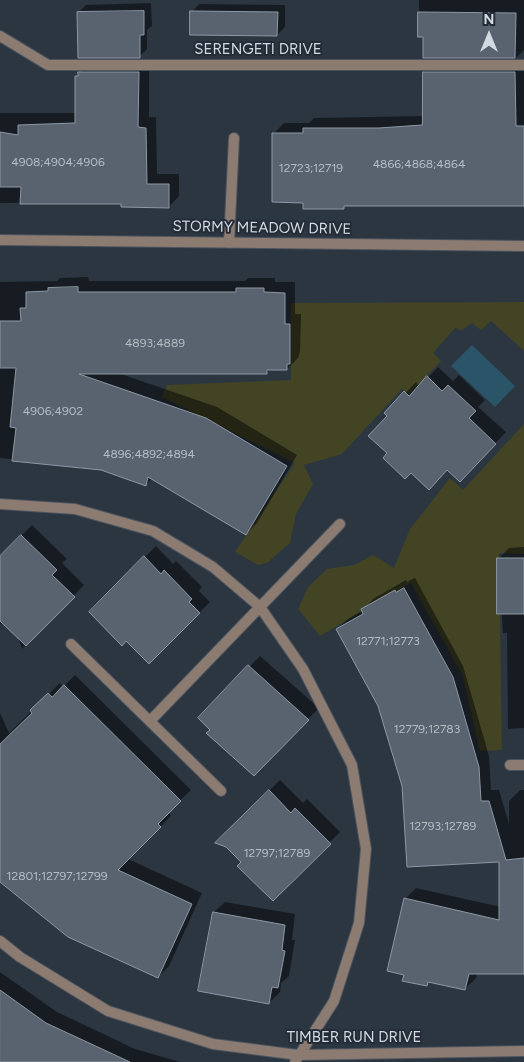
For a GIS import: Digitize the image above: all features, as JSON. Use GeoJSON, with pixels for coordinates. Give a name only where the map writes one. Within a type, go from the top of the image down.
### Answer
{"type":"FeatureCollection","features":[{"type":"Feature","properties":{"kind":"street","name":"SERENGETI DRIVE"},"geometry":{"type":"LineString","coordinates":[[0,36],[48,65],[524,65]]}},
{"type":"Feature","properties":{"kind":"street"},"geometry":{"type":"LineString","coordinates":[[228,242],[234,138]]}},
{"type":"Feature","properties":{"kind":"street","name":"STORMY MEADOW DRIVE"},"geometry":{"type":"LineString","coordinates":[[0,240],[524,246]]}},
{"type":"Feature","properties":{"kind":"street"},"geometry":{"type":"LineString","coordinates":[[0,504],[75,509],[153,531],[213,567],[260,607],[303,668],[352,765],[366,849],[359,923],[334,1000],[296,1059],[287,1062]]}},
{"type":"Feature","properties":{"kind":"street"},"geometry":{"type":"LineString","coordinates":[[150,720],[340,524]]}},
{"type":"Feature","properties":{"kind":"street"},"geometry":{"type":"LineString","coordinates":[[71,644],[222,791]]}},
{"type":"Feature","properties":{"kind":"street"},"geometry":{"type":"LineString","coordinates":[[510,764],[524,764]]}},
{"type":"Feature","properties":{"kind":"street","name":"TIMBER RUN DRIVE"},"geometry":{"type":"LineString","coordinates":[[0,941],[20,957],[108,1011],[212,1044],[296,1059],[524,1051]]}},
{"type":"Feature","properties":{"kind":"green space"},"geometry":{"type":"Polygon","coordinates":[[[524,302],[524,351],[491,321],[481,330],[472,323],[460,331],[456,327],[433,353],[441,361],[409,394],[402,389],[342,454],[304,465],[313,484],[296,514],[290,543],[267,563],[258,565],[235,552],[295,463],[162,397],[167,385],[291,380],[291,303],[524,302]]]}},
{"type":"Feature","properties":{"kind":"green space"},"geometry":{"type":"Polygon","coordinates":[[[524,424],[524,554],[499,553],[502,750],[480,751],[462,674],[411,583],[320,636],[298,609],[308,587],[327,569],[354,565],[373,555],[394,568],[410,529],[450,478],[463,490],[524,424]]]}},
{"type":"Feature","properties":{"kind":"water"},"geometry":{"type":"Polygon","coordinates":[[[472,345],[515,386],[495,407],[451,366],[472,345]]]}},
{"type":"Feature","properties":{"kind":"building"},"geometry":{"type":"Polygon","coordinates":[[[144,11],[144,35],[140,35],[140,58],[78,58],[77,12],[144,11]]]}},
{"type":"Feature","properties":{"kind":"building"},"geometry":{"type":"Polygon","coordinates":[[[190,11],[278,12],[277,36],[190,35],[190,11]]]}},
{"type":"Feature","properties":{"kind":"building"},"geometry":{"type":"Polygon","coordinates":[[[418,12],[516,13],[515,58],[423,58],[423,37],[418,37],[418,12]]]}},
{"type":"Feature","properties":{"kind":"building"},"geometry":{"type":"Polygon","coordinates":[[[78,72],[139,72],[138,127],[146,128],[147,184],[169,184],[169,208],[121,207],[121,204],[20,204],[21,187],[0,187],[0,132],[18,135],[18,125],[75,123],[75,76],[78,76],[78,72]]]}},
{"type":"Feature","properties":{"kind":"building"},"geometry":{"type":"Polygon","coordinates":[[[423,72],[515,72],[516,126],[524,126],[524,206],[344,206],[344,209],[303,209],[303,203],[272,202],[272,133],[303,133],[303,128],[379,128],[422,125],[423,72]]]}},
{"type":"Feature","properties":{"kind":"building"},"geometry":{"type":"Polygon","coordinates":[[[78,287],[78,292],[236,292],[236,288],[264,288],[264,292],[285,293],[285,324],[290,324],[290,364],[287,364],[287,370],[267,370],[267,374],[79,374],[206,418],[287,466],[246,535],[148,477],[146,486],[101,470],[12,461],[16,428],[10,427],[16,368],[0,368],[0,321],[21,321],[20,308],[26,308],[26,292],[48,291],[48,288],[78,287]]]}},
{"type":"Feature","properties":{"kind":"building"},"geometry":{"type":"Polygon","coordinates":[[[427,376],[442,391],[448,385],[476,411],[469,418],[496,444],[460,482],[447,470],[429,490],[411,473],[405,479],[383,458],[387,453],[368,436],[387,416],[384,413],[404,391],[409,396],[427,376]]]}},
{"type":"Feature","properties":{"kind":"building"},"geometry":{"type":"Polygon","coordinates":[[[21,535],[57,570],[52,575],[75,597],[26,646],[0,621],[0,556],[21,535]]]}},
{"type":"Feature","properties":{"kind":"building"},"geometry":{"type":"Polygon","coordinates":[[[144,556],[161,574],[164,570],[192,599],[189,602],[200,613],[149,664],[126,641],[122,646],[89,612],[144,556]]]}},
{"type":"Feature","properties":{"kind":"building"},"geometry":{"type":"Polygon","coordinates":[[[497,558],[524,558],[524,614],[497,614],[497,558]]]}},
{"type":"Feature","properties":{"kind":"building"},"geometry":{"type":"Polygon","coordinates":[[[404,588],[453,677],[479,767],[481,801],[489,801],[506,860],[524,858],[524,974],[469,974],[465,990],[428,982],[427,986],[402,981],[404,975],[387,971],[404,898],[499,920],[499,862],[407,867],[402,786],[378,706],[336,629],[363,614],[361,609],[395,590],[396,592],[404,588]]]}},
{"type":"Feature","properties":{"kind":"building"},"geometry":{"type":"Polygon","coordinates":[[[248,665],[309,720],[254,776],[206,733],[210,730],[198,718],[248,665]]]}},
{"type":"Feature","properties":{"kind":"building"},"geometry":{"type":"Polygon","coordinates":[[[64,685],[181,801],[158,824],[161,827],[118,870],[192,904],[158,978],[68,937],[0,882],[0,744],[32,713],[30,710],[48,693],[52,697],[64,685]]]}},
{"type":"Feature","properties":{"kind":"building"},"geometry":{"type":"Polygon","coordinates":[[[269,790],[291,813],[295,808],[331,844],[273,901],[237,866],[241,862],[226,847],[215,843],[269,790]]]}},
{"type":"Feature","properties":{"kind":"building"},"geometry":{"type":"Polygon","coordinates":[[[213,912],[285,925],[282,950],[285,951],[278,988],[272,987],[269,1004],[198,991],[213,912]]]}},
{"type":"Feature","properties":{"kind":"building"},"geometry":{"type":"Polygon","coordinates":[[[0,990],[46,1023],[130,1062],[0,1062],[0,990]]]}}]}
